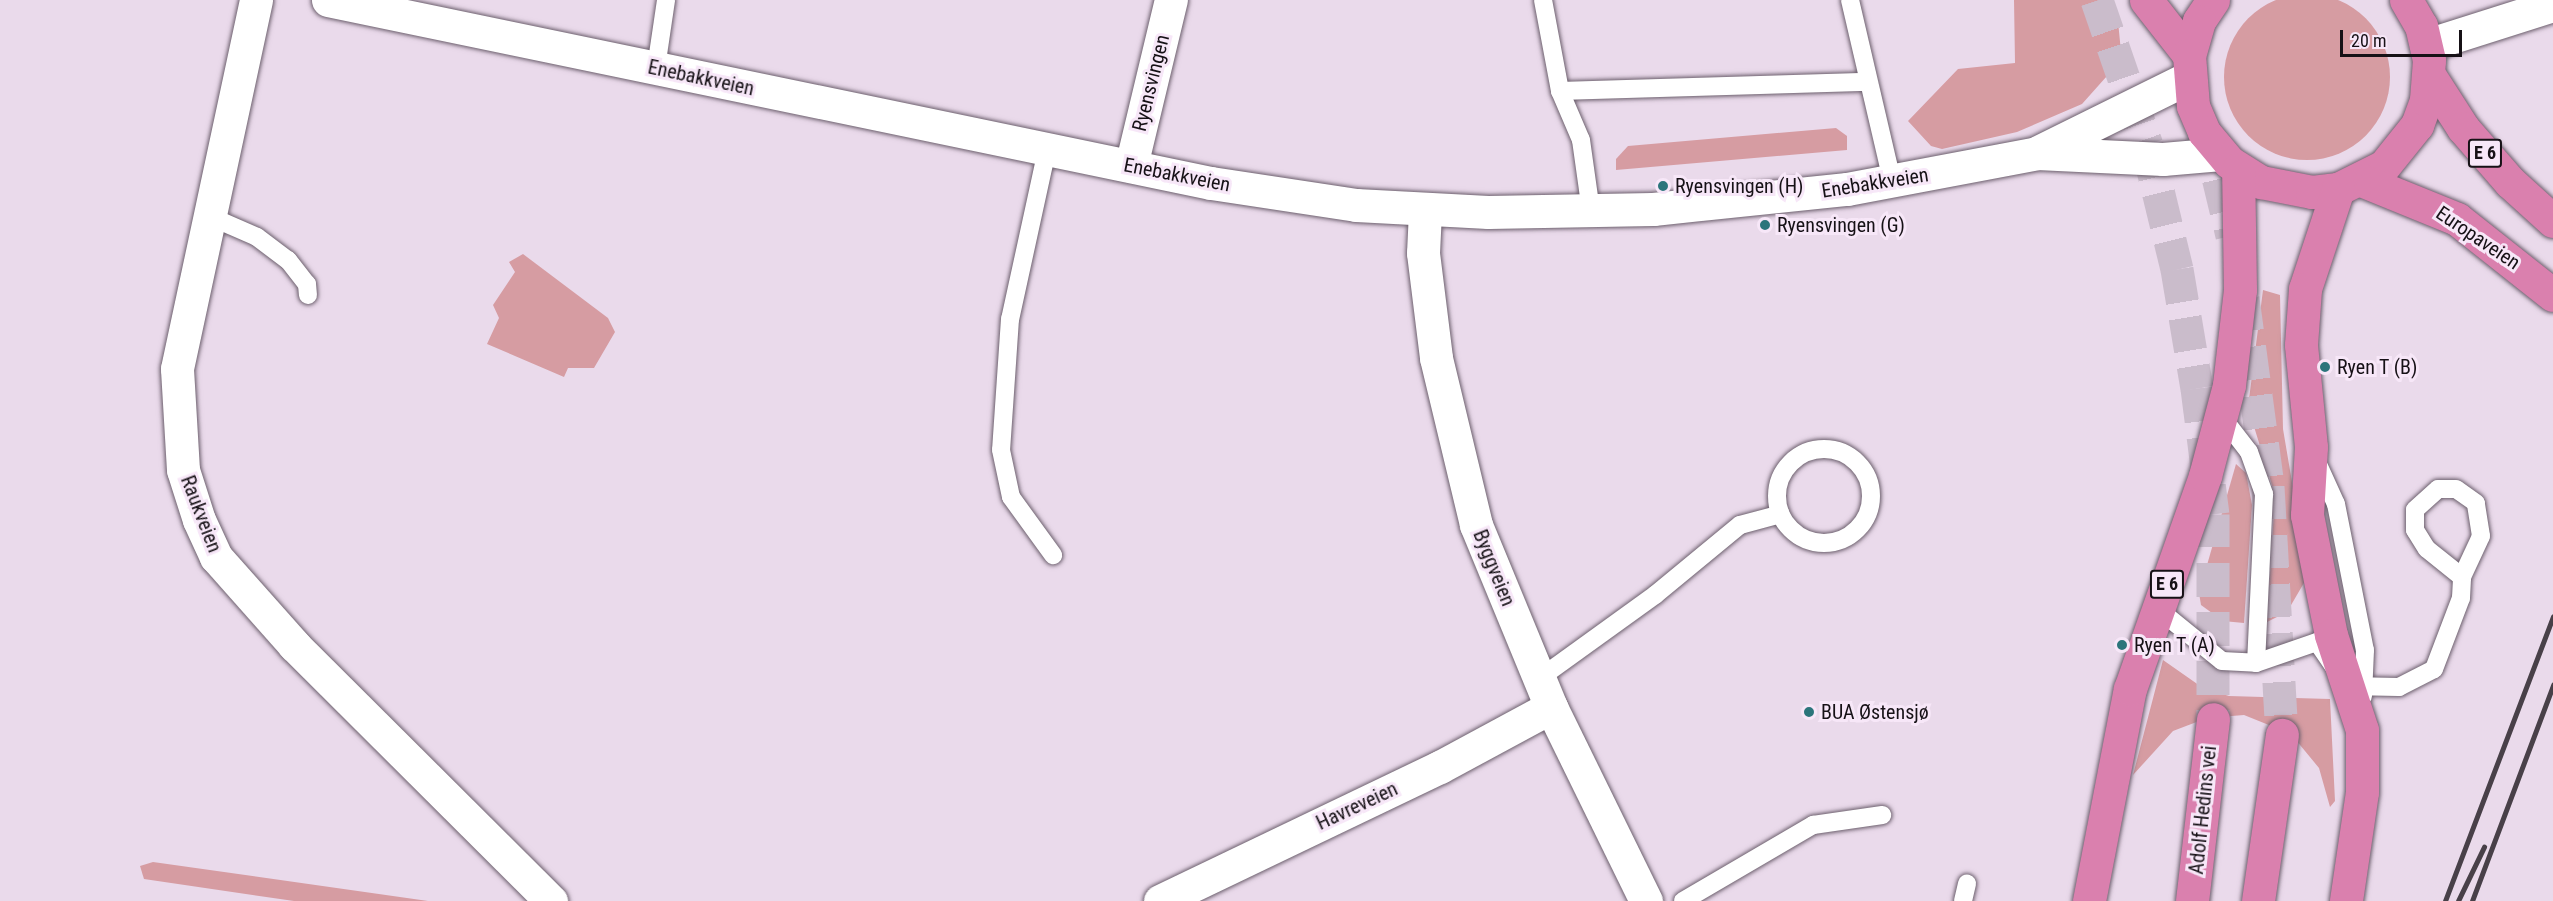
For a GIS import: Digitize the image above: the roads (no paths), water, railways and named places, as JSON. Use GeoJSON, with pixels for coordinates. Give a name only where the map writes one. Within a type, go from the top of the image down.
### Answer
{"type":"FeatureCollection","features":[{"type":"Feature","properties":{"kind":"highway","name":"E 6"},"geometry":{"type":"LineString","coordinates":[[2146,0],[2189,66]]}},
{"type":"Feature","properties":{"kind":"highway","name":"E 6"},"geometry":{"type":"LineString","coordinates":[[2089,901],[2117,736],[2222,417],[2240,290],[2230,162],[2193,106],[2189,66],[2199,21],[2213,0]]}},
{"type":"Feature","properties":{"kind":"highway","name":"E 6"},"geometry":{"type":"LineString","coordinates":[[2406,0],[2428,60],[2471,137],[2553,221]]}},
{"type":"Feature","properties":{"kind":"highway"},"geometry":{"type":"LineString","coordinates":[[2230,162],[2285,190],[2350,184],[2384,166],[2416,125],[2428,60]]}},
{"type":"Feature","properties":{"kind":"highway"},"geometry":{"type":"LineString","coordinates":[[2346,901],[2362,792],[2362,730],[2355,686],[2307,515],[2311,447],[2301,345],[2305,289],[2350,184]]}},
{"type":"Feature","properties":{"kind":"highway","name":"Europaveien"},"geometry":{"type":"LineString","coordinates":[[2350,184],[2457,219],[2553,295]]}},
{"type":"Feature","properties":{"kind":"highway","name":"Adolf Hedins vei"},"geometry":{"type":"LineString","coordinates":[[2192,901],[2212,719]]}},
{"type":"Feature","properties":{"kind":"highway"},"geometry":{"type":"LineString","coordinates":[[2258,901],[2282,735]]}},
{"type":"Feature","properties":{"kind":"street","name":"Raukveien"},"geometry":{"type":"LineString","coordinates":[[256,0],[177,369],[178,422],[183,470],[216,557],[294,645],[551,901]]}},
{"type":"Feature","properties":{"kind":"street","name":"Enebakkveien"},"geometry":{"type":"LineString","coordinates":[[328,0],[1047,150],[1293,197],[1425,211],[1591,211],[1767,199],[1892,181],[2037,153],[2230,162]]}},
{"type":"Feature","properties":{"kind":"street","name":"Ryensvingen"},"geometry":{"type":"LineString","coordinates":[[1131,166],[1171,0]]}},
{"type":"Feature","properties":{"kind":"street"},"geometry":{"type":"LineString","coordinates":[[2428,60],[2553,5]]}},
{"type":"Feature","properties":{"kind":"street","name":"Enebakkveien"},"geometry":{"type":"LineString","coordinates":[[2037,153],[2189,66]]}},
{"type":"Feature","properties":{"kind":"street","name":"Byggveien"},"geometry":{"type":"LineString","coordinates":[[1425,211],[1423,253],[1446,418],[1476,525],[1545,693],[1646,901]]}},
{"type":"Feature","properties":{"kind":"street","name":"Havreveien"},"geometry":{"type":"LineString","coordinates":[[1160,901],[1440,767],[1545,693]]}},
{"type":"Feature","properties":{"kind":"lane"},"geometry":{"type":"LineString","coordinates":[[656,68],[666,0]]}},
{"type":"Feature","properties":{"kind":"lane"},"geometry":{"type":"LineString","coordinates":[[1543,0],[1560,91],[1581,140],[1591,211]]}},
{"type":"Feature","properties":{"kind":"lane"},"geometry":{"type":"LineString","coordinates":[[1850,0],[1892,181]]}},
{"type":"Feature","properties":{"kind":"lane"},"geometry":{"type":"LineString","coordinates":[[1560,91],[1868,82]]}},
{"type":"Feature","properties":{"kind":"lane"},"geometry":{"type":"LineString","coordinates":[[1047,150],[1010,319],[1001,450],[1011,497],[1053,555]]}},
{"type":"Feature","properties":{"kind":"lane"},"geometry":{"type":"LineString","coordinates":[[209,216],[257,237],[288,260],[307,284],[308,295]]}},
{"type":"Feature","properties":{"kind":"lane"},"geometry":{"type":"LineString","coordinates":[[2222,417],[2249,452],[2264,494],[2256,663]]}},
{"type":"Feature","properties":{"kind":"lane"},"geometry":{"type":"LineString","coordinates":[[1821,449],[1849,456],[1868,478],[1871,500],[1864,521],[1842,540],[1813,542],[1794,532],[1781,514],[1779,485],[1784,472],[1806,452],[1821,449]]}},
{"type":"Feature","properties":{"kind":"lane"},"geometry":{"type":"LineString","coordinates":[[2158,609],[2222,661],[2256,663],[2317,642],[2355,686],[2399,687],[2434,669],[2461,598],[2462,577],[2481,536],[2481,514],[2464,492],[2438,489],[2415,510],[2415,530],[2427,549],[2462,577]]}},
{"type":"Feature","properties":{"kind":"lane"},"geometry":{"type":"LineString","coordinates":[[1545,693],[1655,595],[1740,525],[1781,514]]}},
{"type":"Feature","properties":{"kind":"lane"},"geometry":{"type":"LineString","coordinates":[[1683,901],[1813,825],[1882,815]]}},
{"type":"Feature","properties":{"kind":"tunnel"},"geometry":{"type":"LineString","coordinates":[[2097,0],[2147,145],[2177,269],[2197,388],[2213,514],[2213,719]]}},
{"type":"Feature","properties":{"kind":"tunnel"},"geometry":{"type":"LineString","coordinates":[[2207,131],[2232,235]]}},
{"type":"Feature","properties":{"kind":"tunnel"},"geometry":{"type":"LineString","coordinates":[[2243,298],[2268,486],[2282,735]]}},
{"type":"Feature","properties":{"kind":"railway"},"geometry":{"type":"LineString","coordinates":[[2445,901],[2553,617]]}},
{"type":"Feature","properties":{"kind":"railway"},"geometry":{"type":"LineString","coordinates":[[2472,901],[2553,685]]}},
{"type":"Feature","properties":{"kind":"railway"},"geometry":{"type":"LineString","coordinates":[[2458,901],[2484,847]]}},
{"type":"Feature","properties":{"kind":"place","name":"Ryensvingen (H)"},"geometry":{"type":"Point","coordinates":[1663,186]}},
{"type":"Feature","properties":{"kind":"place","name":"Ryensvingen (G)"},"geometry":{"type":"Point","coordinates":[1765,225]}},
{"type":"Feature","properties":{"kind":"place","name":"Ryen T (B)"},"geometry":{"type":"Point","coordinates":[2325,367]}},
{"type":"Feature","properties":{"kind":"place","name":"Ryen T (A)"},"geometry":{"type":"Point","coordinates":[2122,645]}},
{"type":"Feature","properties":{"kind":"place","name":"BUA Østensjø"},"geometry":{"type":"Point","coordinates":[1809,712]}}]}
